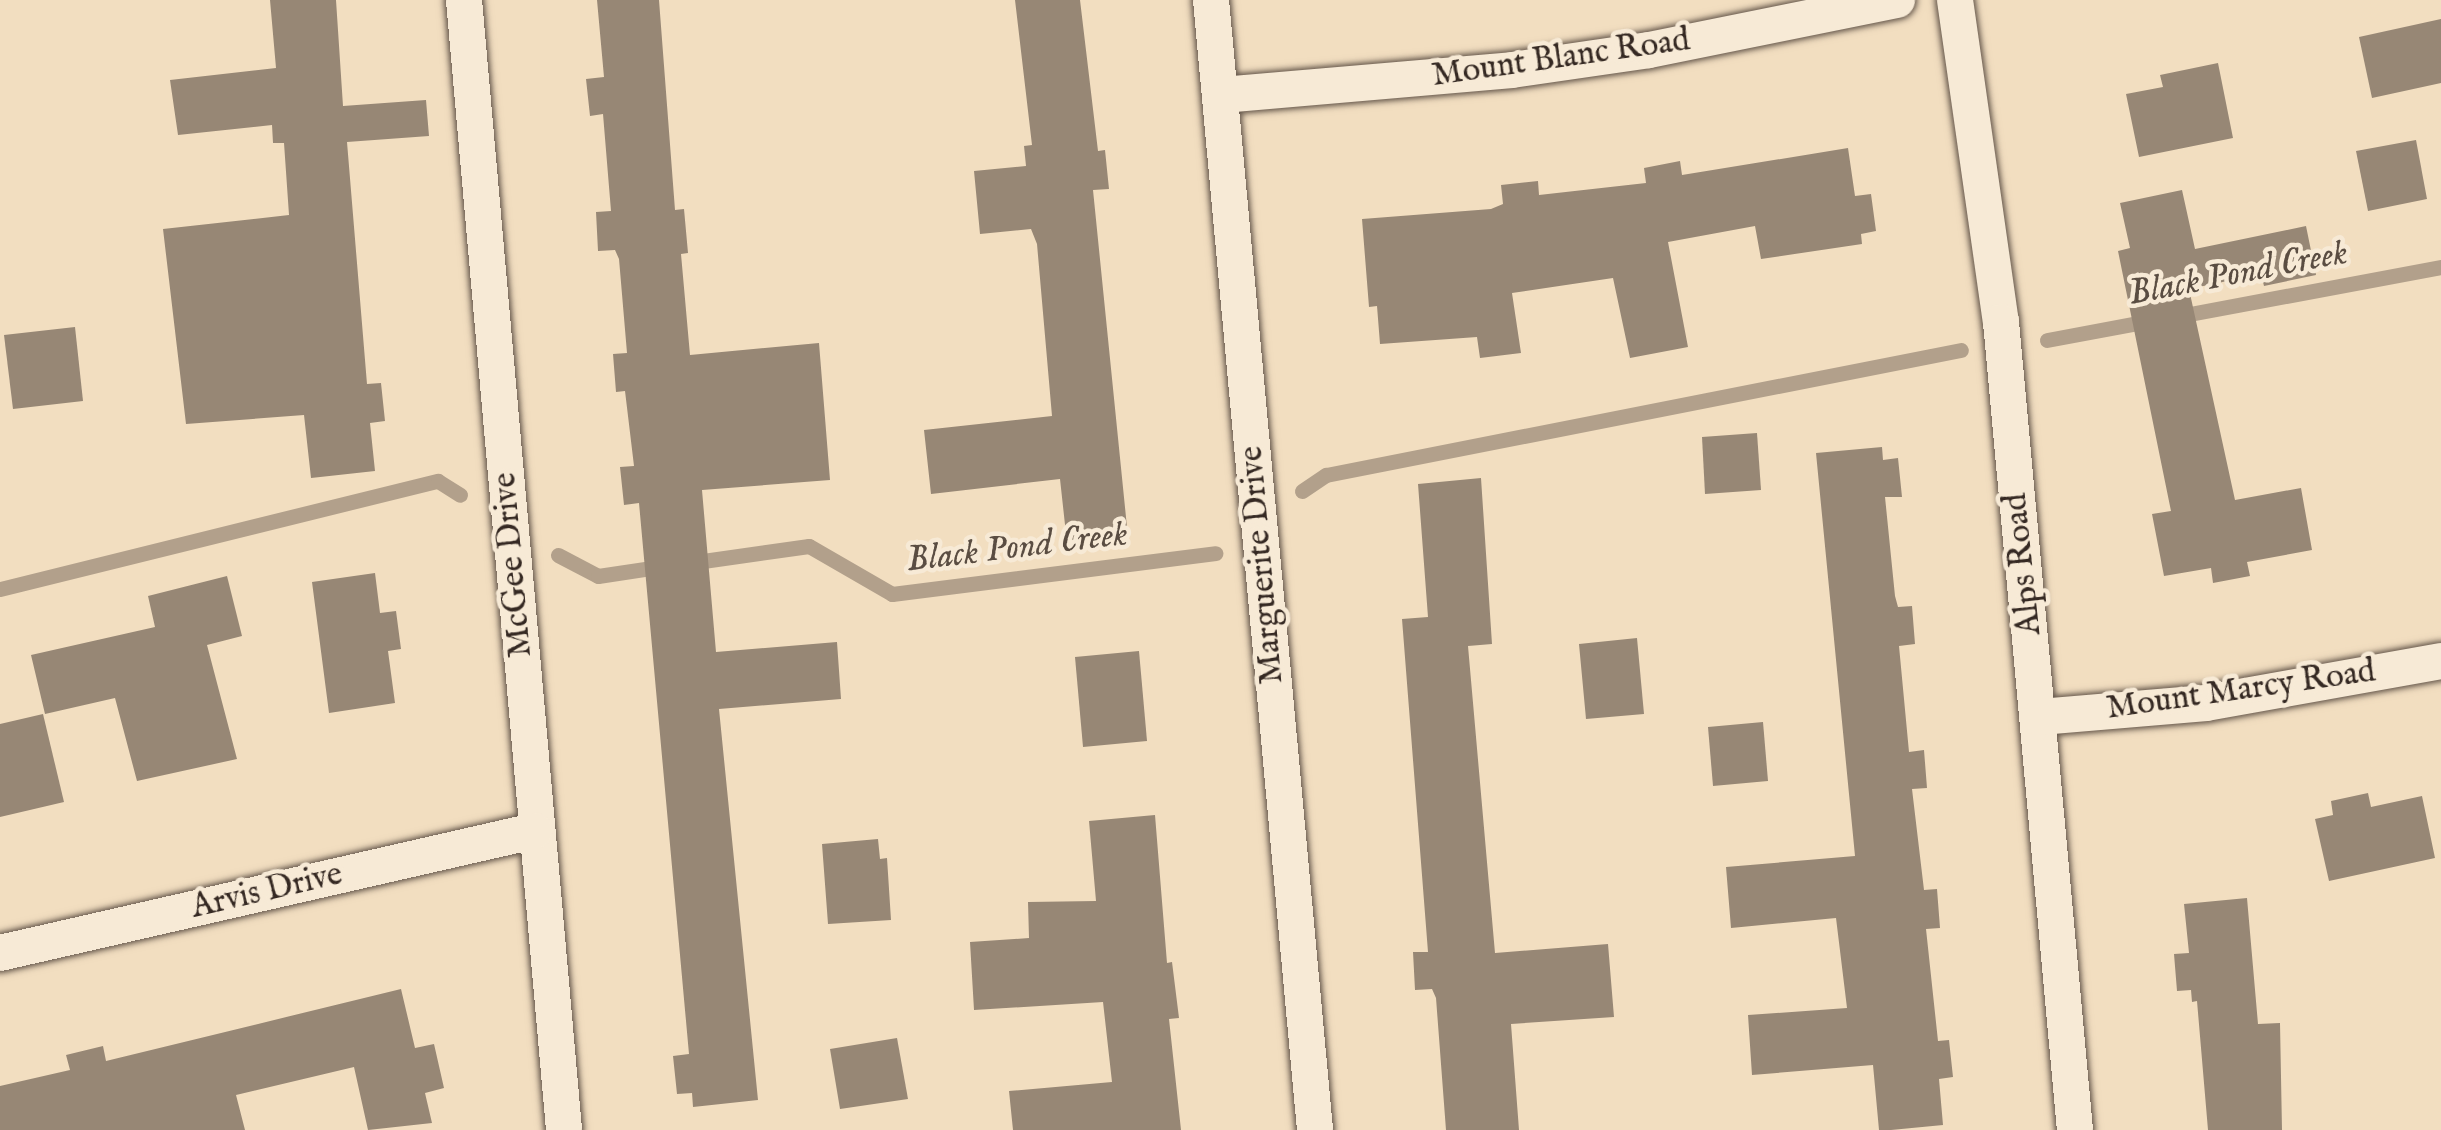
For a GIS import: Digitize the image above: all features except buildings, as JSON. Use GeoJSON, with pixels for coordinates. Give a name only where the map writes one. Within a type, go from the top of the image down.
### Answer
{"type":"FeatureCollection","features":[{"type":"Feature","properties":{"kind":"street","name":"McGee Drive"},"geometry":{"type":"LineString","coordinates":[[464,0],[564,1130]]}},
{"type":"Feature","properties":{"kind":"street","name":"Marguerite Drive"},"geometry":{"type":"LineString","coordinates":[[1211,0],[1316,1130]]}},
{"type":"Feature","properties":{"kind":"street","name":"Mount Blanc Road"},"geometry":{"type":"LineString","coordinates":[[1222,95],[1512,70],[1648,50],[1897,0]]}},
{"type":"Feature","properties":{"kind":"street","name":"Alps Road"},"geometry":{"type":"LineString","coordinates":[[1955,0],[2001,322],[2075,1130]]}},
{"type":"Feature","properties":{"kind":"street","name":"Mount Marcy Road"},"geometry":{"type":"LineString","coordinates":[[2040,717],[2206,704],[2441,661]]}},
{"type":"Feature","properties":{"kind":"street","name":"Arvis Drive"},"geometry":{"type":"LineString","coordinates":[[0,953],[534,831]]}},
{"type":"Feature","properties":{"kind":"waterway","name":"Black Pond Creek"},"geometry":{"type":"LineString","coordinates":[[2179,316],[2441,267]]}},
{"type":"Feature","properties":{"kind":"waterway","name":"Black Pond Creek"},"geometry":{"type":"LineString","coordinates":[[2047,340],[2149,321]]}},
{"type":"Feature","properties":{"kind":"waterway","name":"Black Pond Creek"},"geometry":{"type":"LineString","coordinates":[[1302,491],[1326,475],[1961,350]]}},
{"type":"Feature","properties":{"kind":"waterway","name":"Black Pond Creek"},"geometry":{"type":"LineString","coordinates":[[0,589],[438,481],[460,495]]}},
{"type":"Feature","properties":{"kind":"waterway","name":"Black Pond Creek"},"geometry":{"type":"LineString","coordinates":[[689,563],[809,546],[892,594],[1215,553]]}},
{"type":"Feature","properties":{"kind":"waterway","name":"Black Pond Creek"},"geometry":{"type":"LineString","coordinates":[[558,555],[598,576],[665,566]]}}]}
